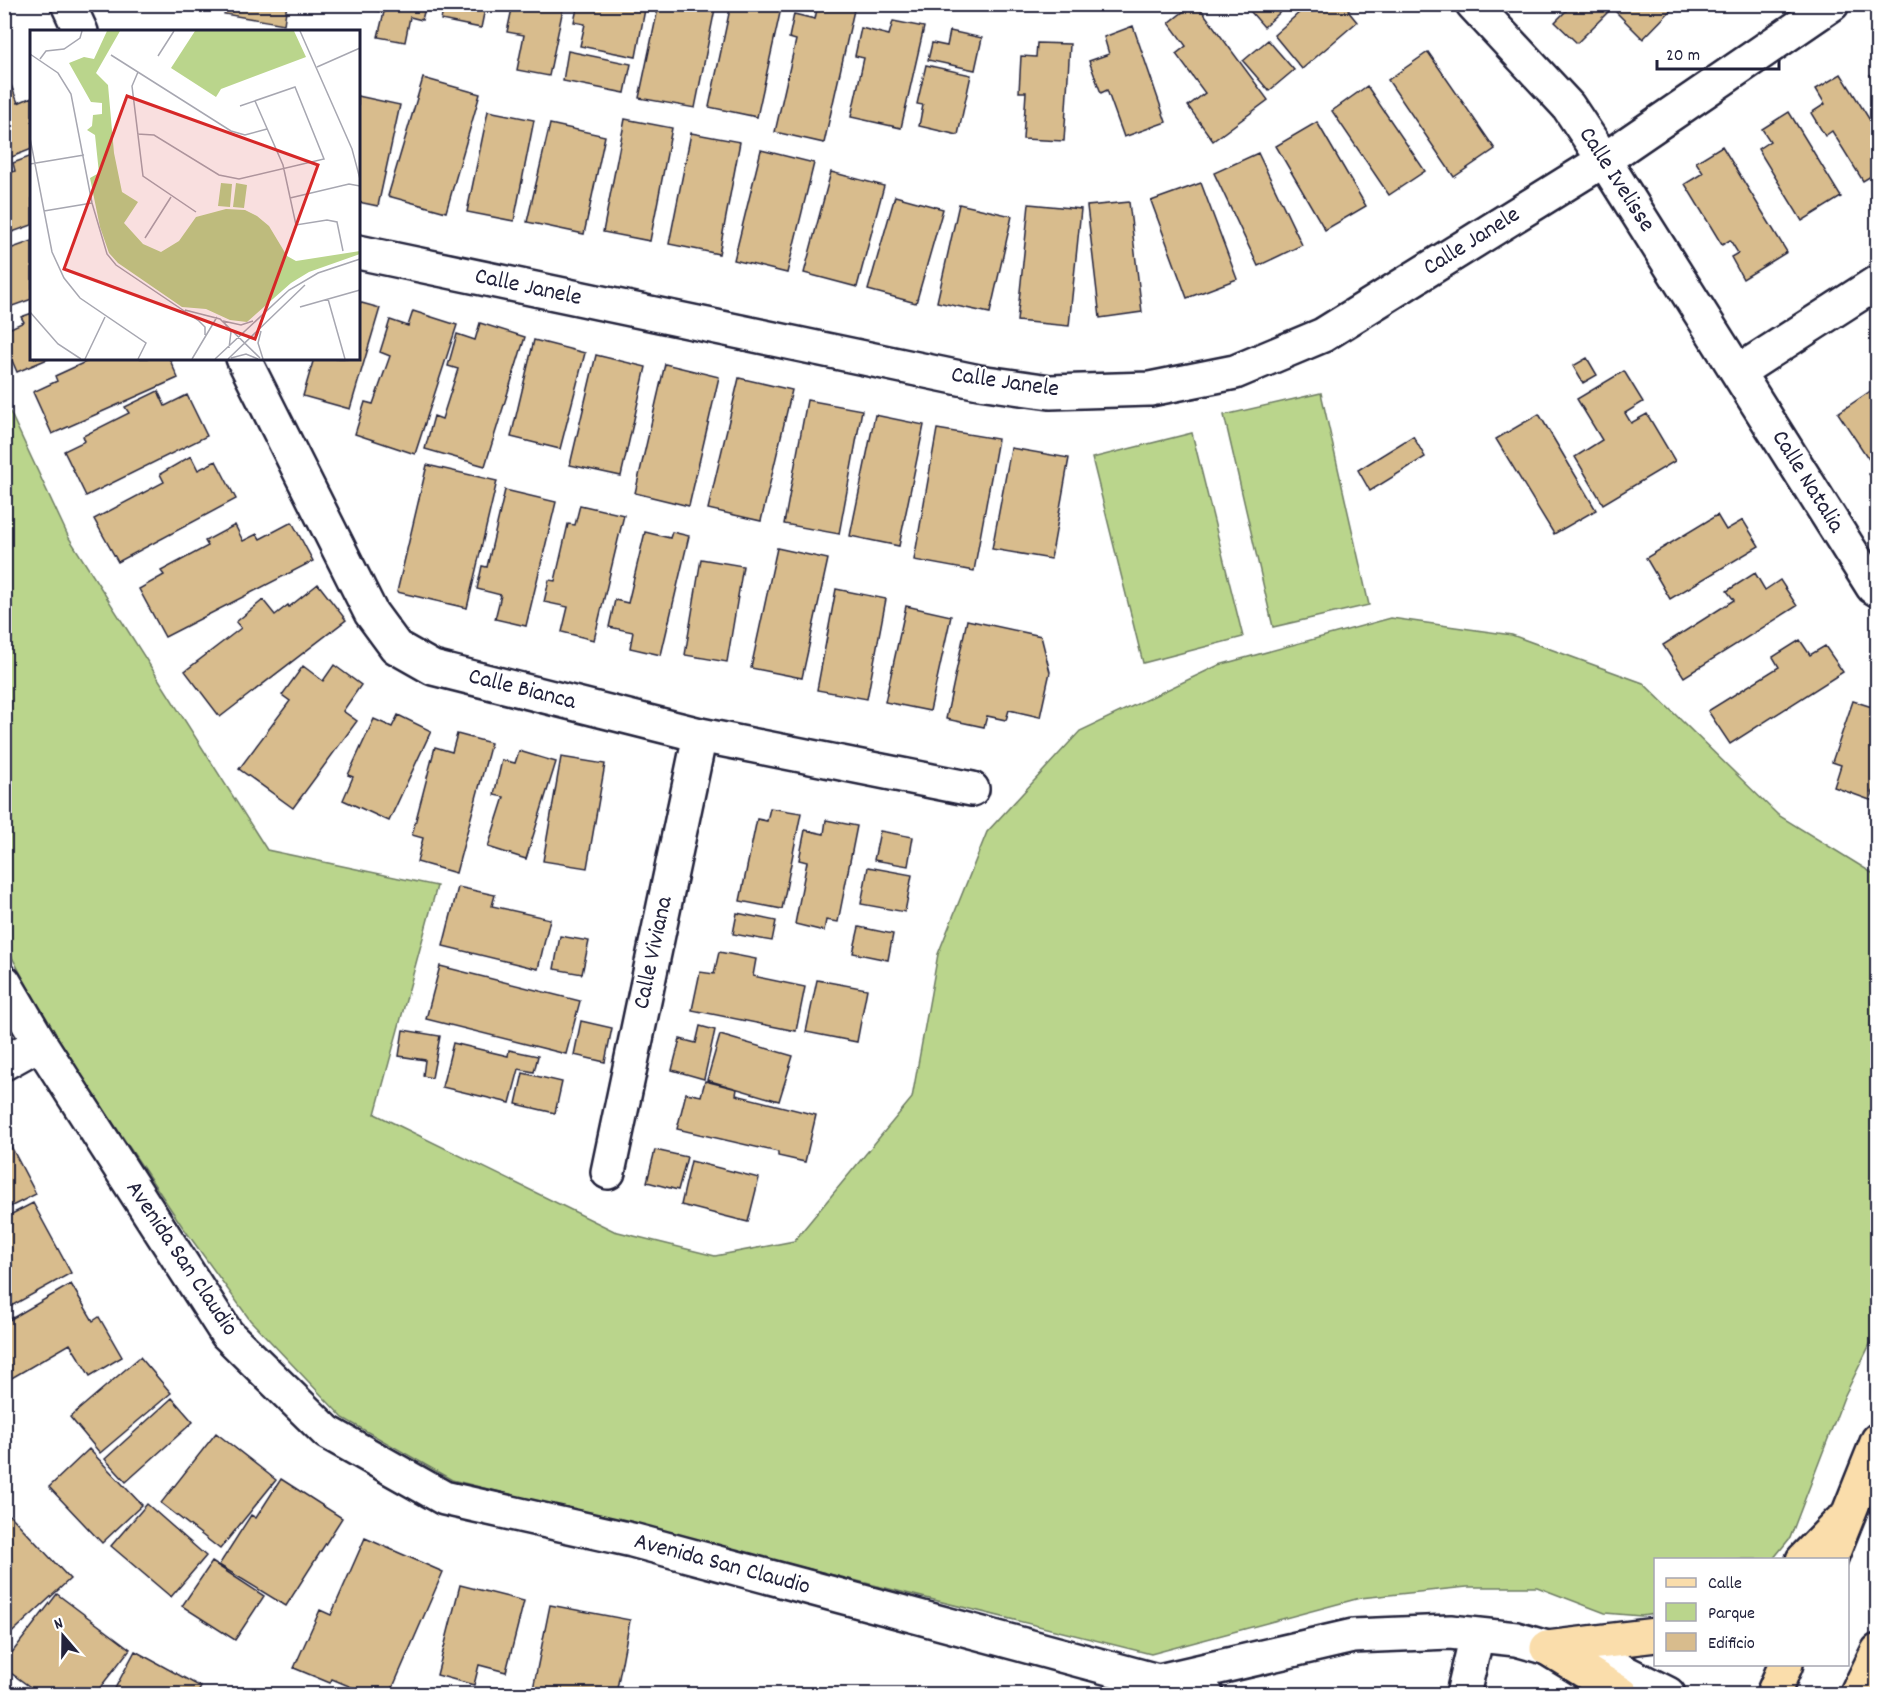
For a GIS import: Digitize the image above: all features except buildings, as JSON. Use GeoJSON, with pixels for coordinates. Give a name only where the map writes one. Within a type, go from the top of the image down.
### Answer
{"type":"FeatureCollection","features":[{"type":"Feature","properties":{"kind":"main road"},"geometry":{"type":"LineString","coordinates":[[1831,1558],[1878,1440]]}},
{"type":"Feature","properties":{"kind":"main road"},"geometry":{"type":"LineString","coordinates":[[1805,1558],[1850,1511]]}},
{"type":"Feature","properties":{"kind":"main road"},"geometry":{"type":"LineString","coordinates":[[1547,1648],[1654,1635]]}},
{"type":"Feature","properties":{"kind":"main road"},"geometry":{"type":"LineString","coordinates":[[1547,1648],[1622,1695]]}},
{"type":"Feature","properties":{"kind":"main road"},"geometry":{"type":"LineString","coordinates":[[1857,1695],[1878,1652]]}},
{"type":"Feature","properties":{"kind":"main road"},"geometry":{"type":"LineString","coordinates":[[1773,1695],[1786,1666]]}},
{"type":"Feature","properties":{"kind":"street"},"geometry":{"type":"LineString","coordinates":[[68,4],[80,30]]}},
{"type":"Feature","properties":{"kind":"street","name":"Calle Ivelisse"},"geometry":{"type":"LineString","coordinates":[[1473,4],[1568,106],[1738,372]]}},
{"type":"Feature","properties":{"kind":"street","name":"Calle Janele"},"geometry":{"type":"LineString","coordinates":[[360,252],[979,382],[1050,392],[1150,389],[1235,372],[1323,335],[1604,160],[1832,4]]}},
{"type":"Feature","properties":{"kind":"street"},"geometry":{"type":"LineString","coordinates":[[1738,372],[1878,282]]}},
{"type":"Feature","properties":{"kind":"street","name":"Calle Bianca"},"geometry":{"type":"LineString","coordinates":[[244,360],[370,613],[396,647],[433,668],[700,735],[972,789]]}},
{"type":"Feature","properties":{"kind":"street","name":"Calle Natalia"},"geometry":{"type":"LineString","coordinates":[[1738,372],[1873,587],[1878,590]]}},
{"type":"Feature","properties":{"kind":"street","name":"Calle Viviana"},"geometry":{"type":"LineString","coordinates":[[608,1172],[700,735]]}},
{"type":"Feature","properties":{"kind":"street","name":"Avenida San Claudio"},"geometry":{"type":"LineString","coordinates":[[4,982],[40,1043],[227,1334],[327,1432],[444,1498],[632,1540],[1155,1682],[1353,1636],[1450,1632],[1516,1639],[1614,1667],[1668,1695]]}},
{"type":"Feature","properties":{"kind":"street"},"geometry":{"type":"LineString","coordinates":[[4,1063],[40,1043]]}},
{"type":"Feature","properties":{"kind":"street"},"geometry":{"type":"LineString","coordinates":[[1463,1695],[1477,1635]]}},
{"type":"Feature","properties":{"kind":"street"},"geometry":{"type":"LineString","coordinates":[[1155,1682],[1206,1695]]}},
{"type":"Feature","properties":{"kind":"green space"},"geometry":{"type":"Polygon","coordinates":[[[1321,393],[1369,605],[1273,627],[1224,415],[1321,393]]]}},
{"type":"Feature","properties":{"kind":"green space"},"geometry":{"type":"Polygon","coordinates":[[[4,399],[69,538],[267,850],[437,886],[375,1114],[614,1231],[715,1256],[794,1241],[912,1098],[938,954],[987,832],[1080,731],[1219,665],[1391,618],[1512,635],[1643,683],[1778,815],[1877,876],[1877,1330],[1844,1397],[1790,1538],[1774,1558],[1654,1558],[1654,1614],[1641,1616],[1605,1613],[1537,1587],[1467,1587],[1360,1598],[1151,1654],[452,1480],[343,1418],[250,1320],[182,1226],[49,1027],[5,944],[4,399]]]}},
{"type":"Feature","properties":{"kind":"green space"},"geometry":{"type":"Polygon","coordinates":[[[1192,433],[1243,637],[1143,663],[1092,458],[1192,433]]]}}]}
